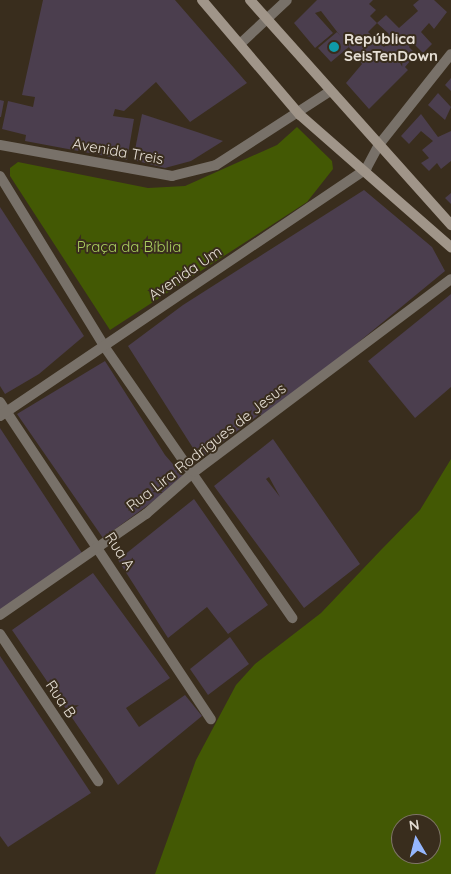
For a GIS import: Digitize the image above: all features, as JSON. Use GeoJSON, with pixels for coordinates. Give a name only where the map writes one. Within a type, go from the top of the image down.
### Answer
{"type":"FeatureCollection","features":[{"type":"Feature","properties":{"kind":"street"},"geometry":{"type":"LineString","coordinates":[[202,0],[300,115],[366,169],[451,247]]}},
{"type":"Feature","properties":{"kind":"street"},"geometry":{"type":"LineString","coordinates":[[250,0],[329,92],[451,225]]}},
{"type":"Feature","properties":{"kind":"street"},"geometry":{"type":"LineString","coordinates":[[240,44],[287,0]]}},
{"type":"Feature","properties":{"kind":"street","name":"Avenida Um"},"geometry":{"type":"LineString","coordinates":[[3,414],[366,169],[378,146],[451,54]]}},
{"type":"Feature","properties":{"kind":"street","name":"Avenida Treis"},"geometry":{"type":"LineString","coordinates":[[0,145],[172,176],[216,165],[300,115],[329,92]]}},
{"type":"Feature","properties":{"kind":"street"},"geometry":{"type":"LineString","coordinates":[[0,176],[104,346],[194,472],[292,618]]}},
{"type":"Feature","properties":{"kind":"street","name":"Rua Lira Rodrigues de Jesus"},"geometry":{"type":"LineString","coordinates":[[0,615],[100,548],[194,472],[451,279]]}},
{"type":"Feature","properties":{"kind":"street","name":"Rua A"},"geometry":{"type":"LineString","coordinates":[[0,402],[3,414],[100,548],[211,719]]}},
{"type":"Feature","properties":{"kind":"street","name":"Rua B"},"geometry":{"type":"LineString","coordinates":[[0,634],[98,781]]}},
{"type":"Feature","properties":{"kind":"green space","name":"Praça da Bíblia"},"geometry":{"type":"Polygon","coordinates":[[[297,127],[332,161],[333,169],[307,202],[110,330],[10,176],[10,168],[18,162],[148,188],[185,186],[277,145],[297,127]]]}},
{"type":"Feature","properties":{"kind":"green space"},"geometry":{"type":"Polygon","coordinates":[[[451,459],[451,874],[155,874],[196,760],[236,685],[255,664],[321,613],[420,510],[451,459]]]}},
{"type":"Feature","properties":{"kind":"building"},"geometry":{"type":"Polygon","coordinates":[[[43,0],[175,0],[247,83],[190,122],[156,82],[124,111],[115,109],[113,116],[134,119],[127,160],[25,141],[26,135],[2,129],[8,101],[33,107],[35,97],[22,95],[43,0]]]}},
{"type":"Feature","properties":{"kind":"building"},"geometry":{"type":"Polygon","coordinates":[[[317,0],[373,0],[369,4],[376,10],[370,16],[377,23],[386,15],[399,28],[418,11],[413,5],[419,0],[434,0],[447,12],[434,29],[429,23],[421,32],[432,44],[423,53],[412,42],[409,47],[416,54],[405,67],[408,70],[369,109],[346,83],[362,64],[321,11],[315,13],[333,33],[315,48],[294,23],[317,0]],[[377,23],[368,32],[384,47],[388,43],[382,38],[389,34],[377,23]]]}},
{"type":"Feature","properties":{"kind":"building","name":"República SeisTenDown"},"geometry":{"type":"Polygon","coordinates":[[[337,32],[350,46],[331,62],[318,48],[337,32]]]}},
{"type":"Feature","properties":{"kind":"building"},"geometry":{"type":"Polygon","coordinates":[[[451,78],[451,91],[445,85],[451,78]]]}},
{"type":"Feature","properties":{"kind":"building"},"geometry":{"type":"Polygon","coordinates":[[[438,93],[451,107],[445,120],[428,105],[438,93]]]}},
{"type":"Feature","properties":{"kind":"building"},"geometry":{"type":"Polygon","coordinates":[[[0,100],[4,101],[1,117],[0,117],[0,100]]]}},
{"type":"Feature","properties":{"kind":"building"},"geometry":{"type":"Polygon","coordinates":[[[142,114],[223,141],[191,161],[165,168],[133,160],[142,114]]]}},
{"type":"Feature","properties":{"kind":"building"},"geometry":{"type":"Polygon","coordinates":[[[421,114],[438,137],[451,131],[451,161],[441,169],[437,163],[429,171],[421,163],[429,158],[422,150],[433,141],[421,131],[409,144],[401,136],[421,114]]]}},
{"type":"Feature","properties":{"kind":"building"},"geometry":{"type":"Polygon","coordinates":[[[364,190],[432,247],[445,271],[264,420],[260,414],[200,459],[128,346],[183,305],[364,190]]]}},
{"type":"Feature","properties":{"kind":"building"},"geometry":{"type":"Polygon","coordinates":[[[451,193],[451,204],[445,198],[451,193]]]}},
{"type":"Feature","properties":{"kind":"building"},"geometry":{"type":"Polygon","coordinates":[[[0,207],[84,336],[39,374],[5,394],[0,386],[0,207]]]}},
{"type":"Feature","properties":{"kind":"building"},"geometry":{"type":"Polygon","coordinates":[[[451,294],[451,387],[415,418],[368,361],[451,294]]]}},
{"type":"Feature","properties":{"kind":"building"},"geometry":{"type":"Polygon","coordinates":[[[105,361],[165,455],[185,478],[103,538],[17,414],[105,361]]]}},
{"type":"Feature","properties":{"kind":"building"},"geometry":{"type":"Polygon","coordinates":[[[0,428],[82,553],[1,613],[0,611],[0,428]]]}},
{"type":"Feature","properties":{"kind":"building"},"geometry":{"type":"Polygon","coordinates":[[[273,439],[360,564],[304,608],[214,486],[273,439]],[[269,477],[266,479],[280,497],[269,477]]]}},
{"type":"Feature","properties":{"kind":"building"},"geometry":{"type":"Polygon","coordinates":[[[194,499],[268,605],[228,634],[207,607],[168,638],[118,560],[194,499]]]}},
{"type":"Feature","properties":{"kind":"building"},"geometry":{"type":"Polygon","coordinates":[[[93,573],[170,678],[126,708],[139,727],[185,695],[202,716],[118,785],[12,630],[93,573]]]}},
{"type":"Feature","properties":{"kind":"building"},"geometry":{"type":"Polygon","coordinates":[[[230,637],[249,664],[208,695],[190,669],[230,637]]]}},
{"type":"Feature","properties":{"kind":"building"},"geometry":{"type":"Polygon","coordinates":[[[0,656],[91,793],[8,847],[0,836],[0,656]]]}},
{"type":"Feature","properties":{"kind":"place","name":"República SeisTenDown"},"geometry":{"type":"Point","coordinates":[334,47]}}]}
